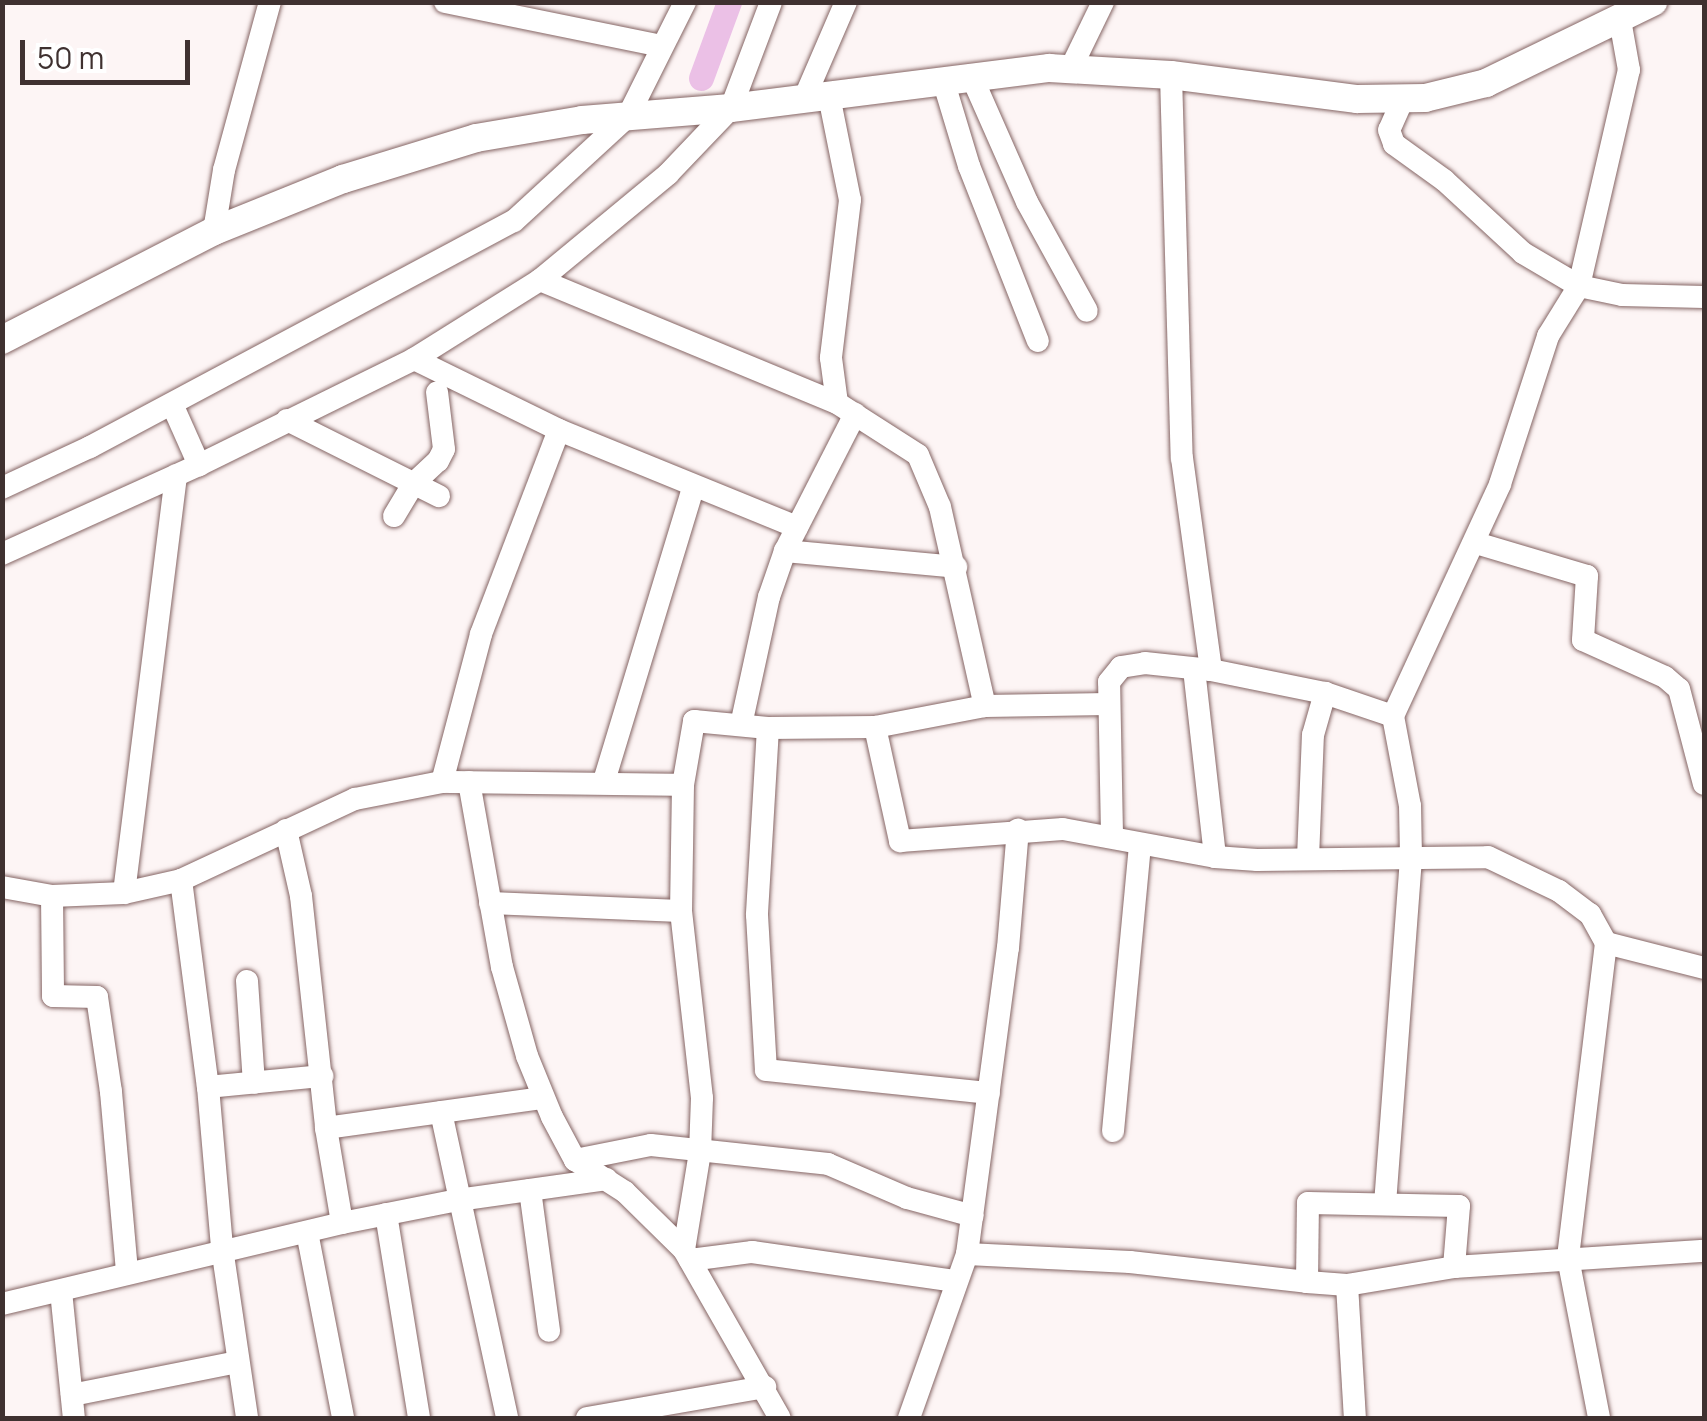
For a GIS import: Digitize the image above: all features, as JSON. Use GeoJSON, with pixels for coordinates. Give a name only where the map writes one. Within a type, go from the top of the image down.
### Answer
{"type":"FeatureCollection","features":[{"type":"Feature","properties":{"kind":"main road"},"geometry":{"type":"LineString","coordinates":[[2,340],[214,232],[435,148],[528,129],[628,116],[731,108],[957,78],[1072,68],[1171,75],[1345,98],[1403,100],[1446,95],[1486,83],[1616,16],[1652,2]]}},
{"type":"Feature","properties":{"kind":"street"},"geometry":{"type":"LineString","coordinates":[[214,232],[224,170],[270,2]]}},
{"type":"Feature","properties":{"kind":"street"},"geometry":{"type":"LineString","coordinates":[[2,488],[172,404],[499,231],[559,184],[628,116],[685,2]]}},
{"type":"Feature","properties":{"kind":"street"},"geometry":{"type":"LineString","coordinates":[[2,554],[199,465],[414,359],[540,280],[668,174],[731,108],[771,2]]}},
{"type":"Feature","properties":{"kind":"street"},"geometry":{"type":"LineString","coordinates":[[741,725],[769,598],[846,409],[831,358],[850,200],[816,98],[846,2]]}},
{"type":"Feature","properties":{"kind":"street"},"geometry":{"type":"LineString","coordinates":[[1072,68],[1104,2]]}},
{"type":"Feature","properties":{"kind":"street"},"geometry":{"type":"LineString","coordinates":[[446,3],[554,13],[661,46]]}},
{"type":"Feature","properties":{"kind":"street"},"geometry":{"type":"LineString","coordinates":[[1385,1204],[1411,857],[1410,806],[1393,716],[1476,543],[1548,336],[1578,286],[1629,70],[1616,16]]}},
{"type":"Feature","properties":{"kind":"street"},"geometry":{"type":"LineString","coordinates":[[1171,75],[1182,458],[1215,857]]}},
{"type":"Feature","properties":{"kind":"street"},"geometry":{"type":"LineString","coordinates":[[957,78],[1087,311]]}},
{"type":"Feature","properties":{"kind":"street"},"geometry":{"type":"LineString","coordinates":[[957,78],[968,166],[1038,341]]}},
{"type":"Feature","properties":{"kind":"street"},"geometry":{"type":"LineString","coordinates":[[1403,100],[1390,130],[1394,144],[1444,180],[1524,254],[1578,286],[1622,295],[1704,297]]}},
{"type":"Feature","properties":{"kind":"street"},"geometry":{"type":"LineString","coordinates":[[540,280],[846,409],[911,448],[924,462],[956,567],[985,706]]}},
{"type":"Feature","properties":{"kind":"street"},"geometry":{"type":"LineString","coordinates":[[414,359],[559,430],[693,488],[797,527]]}},
{"type":"Feature","properties":{"kind":"street"},"geometry":{"type":"LineString","coordinates":[[394,516],[413,484],[438,461],[444,449],[438,392]]}},
{"type":"Feature","properties":{"kind":"street"},"geometry":{"type":"LineString","coordinates":[[172,404],[199,465]]}},
{"type":"Feature","properties":{"kind":"street"},"geometry":{"type":"LineString","coordinates":[[287,420],[439,496]]}},
{"type":"Feature","properties":{"kind":"street"},"geometry":{"type":"LineString","coordinates":[[442,782],[481,634],[559,430]]}},
{"type":"Feature","properties":{"kind":"street"},"geometry":{"type":"LineString","coordinates":[[124,892],[176,475]]}},
{"type":"Feature","properties":{"kind":"street"},"geometry":{"type":"LineString","coordinates":[[604,781],[693,488]]}},
{"type":"Feature","properties":{"kind":"street"},"geometry":{"type":"LineString","coordinates":[[1476,543],[1587,576],[1582,640],[1665,677],[1679,689],[1704,784]]}},
{"type":"Feature","properties":{"kind":"street"},"geometry":{"type":"LineString","coordinates":[[785,551],[956,567]]}},
{"type":"Feature","properties":{"kind":"street"},"geometry":{"type":"LineString","coordinates":[[1112,834],[1109,682],[1121,668],[1145,663],[1202,669],[1325,693],[1393,716]]}},
{"type":"Feature","properties":{"kind":"street"},"geometry":{"type":"LineString","coordinates":[[1308,858],[1311,749],[1325,693]]}},
{"type":"Feature","properties":{"kind":"street"},"geometry":{"type":"LineString","coordinates":[[687,1255],[700,1152],[702,1098],[681,910],[683,785],[694,720],[768,728],[875,727],[985,706],[1108,704]]}},
{"type":"Feature","properties":{"kind":"street"},"geometry":{"type":"LineString","coordinates":[[875,727],[900,841],[1018,829],[1112,834],[1140,844],[1215,857],[1488,857],[1559,891],[1590,914],[1606,943],[1568,1258],[1599,1418]]}},
{"type":"Feature","properties":{"kind":"street"},"geometry":{"type":"LineString","coordinates":[[768,728],[756,914],[766,1070],[989,1094]]}},
{"type":"Feature","properties":{"kind":"street"},"geometry":{"type":"LineString","coordinates":[[2,887],[52,896],[124,892],[180,880],[354,799],[442,782],[604,781],[683,785]]}},
{"type":"Feature","properties":{"kind":"street"},"geometry":{"type":"LineString","coordinates":[[469,782],[502,967],[543,1098],[575,1160],[607,1179],[687,1255],[780,1418]]}},
{"type":"Feature","properties":{"kind":"street"},"geometry":{"type":"LineString","coordinates":[[909,1418],[967,1254],[1018,829]]}},
{"type":"Feature","properties":{"kind":"street"},"geometry":{"type":"LineString","coordinates":[[286,830],[301,896],[326,1128],[342,1223]]}},
{"type":"Feature","properties":{"kind":"street"},"geometry":{"type":"LineString","coordinates":[[1113,1131],[1140,844]]}},
{"type":"Feature","properties":{"kind":"street"},"geometry":{"type":"LineString","coordinates":[[180,880],[208,1087],[222,1248],[247,1418]]}},
{"type":"Feature","properties":{"kind":"street"},"geometry":{"type":"LineString","coordinates":[[52,896],[53,996],[97,998],[111,1092],[127,1273]]}},
{"type":"Feature","properties":{"kind":"street"},"geometry":{"type":"LineString","coordinates":[[490,902],[681,910]]}},
{"type":"Feature","properties":{"kind":"street"},"geometry":{"type":"LineString","coordinates":[[1606,943],[1704,968]]}},
{"type":"Feature","properties":{"kind":"street"},"geometry":{"type":"LineString","coordinates":[[247,982],[254,1082]]}},
{"type":"Feature","properties":{"kind":"street"},"geometry":{"type":"LineString","coordinates":[[208,1087],[322,1076]]}},
{"type":"Feature","properties":{"kind":"street"},"geometry":{"type":"LineString","coordinates":[[326,1128],[543,1098]]}},
{"type":"Feature","properties":{"kind":"street"},"geometry":{"type":"LineString","coordinates":[[441,1112],[506,1418]]}},
{"type":"Feature","properties":{"kind":"street"},"geometry":{"type":"LineString","coordinates":[[575,1160],[651,1145],[828,1164],[906,1198],[973,1216]]}},
{"type":"Feature","properties":{"kind":"street"},"geometry":{"type":"LineString","coordinates":[[2,1304],[222,1248],[342,1223],[458,1200],[607,1179]]}},
{"type":"Feature","properties":{"kind":"street"},"geometry":{"type":"LineString","coordinates":[[530,1190],[549,1331]]}},
{"type":"Feature","properties":{"kind":"street"},"geometry":{"type":"LineString","coordinates":[[1306,1282],[1308,1203],[1459,1206],[1454,1267]]}},
{"type":"Feature","properties":{"kind":"street"},"geometry":{"type":"LineString","coordinates":[[386,1214],[419,1418]]}},
{"type":"Feature","properties":{"kind":"street"},"geometry":{"type":"LineString","coordinates":[[307,1232],[343,1418]]}},
{"type":"Feature","properties":{"kind":"street"},"geometry":{"type":"LineString","coordinates":[[967,1254],[1130,1262],[1347,1285],[1454,1267],[1704,1251]]}},
{"type":"Feature","properties":{"kind":"street"},"geometry":{"type":"LineString","coordinates":[[687,1255],[752,1252],[956,1282]]}},
{"type":"Feature","properties":{"kind":"street"},"geometry":{"type":"LineString","coordinates":[[1347,1285],[1355,1418]]}},
{"type":"Feature","properties":{"kind":"street"},"geometry":{"type":"LineString","coordinates":[[61,1291],[73,1407],[237,1362]]}},
{"type":"Feature","properties":{"kind":"street"},"geometry":{"type":"LineString","coordinates":[[587,1418],[765,1387]]}},
{"type":"Feature","properties":{"kind":"waterway"},"geometry":{"type":"LineString","coordinates":[[701,78],[729,2]]}}]}
